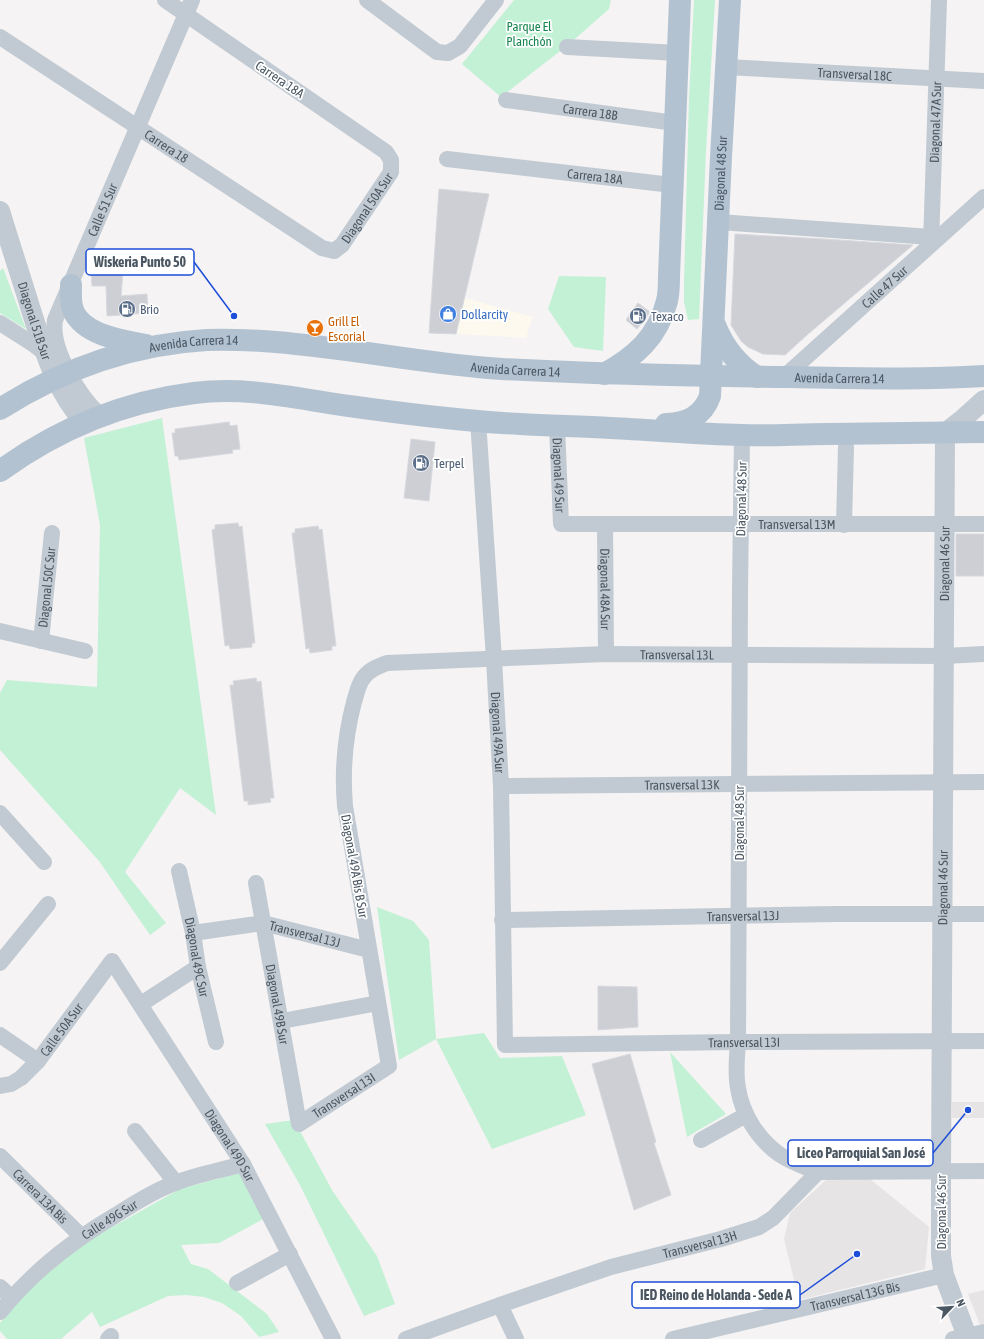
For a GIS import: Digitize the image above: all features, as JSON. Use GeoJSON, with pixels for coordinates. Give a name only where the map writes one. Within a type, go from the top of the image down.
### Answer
{"type":"FeatureCollection","features":[{"type":"Feature","properties":{"kind":"main road"},"geometry":{"type":"LineString","coordinates":[[604,374],[633,356],[645,344],[654,332],[663,314],[667,300],[680,0]]}},
{"type":"Feature","properties":{"kind":"main road","name":"Diagonal 48 Sur"},"geometry":{"type":"LineString","coordinates":[[557,425],[620,422],[663,424],[680,422],[697,415],[707,404],[710,396],[712,377],[730,0]]}},
{"type":"Feature","properties":{"kind":"main road"},"geometry":{"type":"LineString","coordinates":[[71,285],[72,308],[79,319],[91,329],[106,336],[152,346]]}},
{"type":"Feature","properties":{"kind":"main road"},"geometry":{"type":"LineString","coordinates":[[714,323],[727,350],[737,362],[757,377]]}},
{"type":"Feature","properties":{"kind":"main road","name":"Avenida Carrera 14"},"geometry":{"type":"LineString","coordinates":[[0,409],[18,398],[62,376],[106,358],[152,346],[208,340],[280,342],[467,366],[604,374],[712,377],[984,376]]}},
{"type":"Feature","properties":{"kind":"main road"},"geometry":{"type":"LineString","coordinates":[[0,471],[32,449],[92,419],[130,406],[196,392],[236,391],[287,396],[406,414],[521,424],[742,435],[984,432]]}},
{"type":"Feature","properties":{"kind":"street","name":"Carrera 18A"},"geometry":{"type":"LineString","coordinates":[[165,0],[386,152],[391,160]]}},
{"type":"Feature","properties":{"kind":"street","name":"Calle 51 Sur"},"geometry":{"type":"LineString","coordinates":[[62,376],[61,356],[54,330],[55,320],[192,0]]}},
{"type":"Feature","properties":{"kind":"street"},"geometry":{"type":"LineString","coordinates":[[366,0],[437,52],[448,53],[460,46],[496,0]]}},
{"type":"Feature","properties":{"kind":"street","name":"Diagonal 47A Sur"},"geometry":{"type":"LineString","coordinates":[[931,241],[940,0]]}},
{"type":"Feature","properties":{"kind":"street","name":"Carrera 18"},"geometry":{"type":"LineString","coordinates":[[0,38],[322,248],[334,251]]}},
{"type":"Feature","properties":{"kind":"street"},"geometry":{"type":"LineString","coordinates":[[567,47],[678,53]]}},
{"type":"Feature","properties":{"kind":"street","name":"Transversal 18C"},"geometry":{"type":"LineString","coordinates":[[726,66],[984,81]]}},
{"type":"Feature","properties":{"kind":"street","name":"Carrera 18B"},"geometry":{"type":"LineString","coordinates":[[506,100],[675,124]]}},
{"type":"Feature","properties":{"kind":"street","name":"Carrera 18A"},"geometry":{"type":"LineString","coordinates":[[447,159],[672,185]]}},
{"type":"Feature","properties":{"kind":"street","name":"Diagonal 50A Sur"},"geometry":{"type":"LineString","coordinates":[[334,251],[342,245],[391,172],[391,160]]}},
{"type":"Feature","properties":{"kind":"street","name":"Calle 47 Sur"},"geometry":{"type":"LineString","coordinates":[[784,377],[931,241],[984,197]]}},
{"type":"Feature","properties":{"kind":"street","name":"Diagonal 51B Sur"},"geometry":{"type":"LineString","coordinates":[[0,211],[45,353],[62,376],[61,392],[73,410],[92,419]]}},
{"type":"Feature","properties":{"kind":"street"},"geometry":{"type":"LineString","coordinates":[[719,222],[931,241]]}},
{"type":"Feature","properties":{"kind":"street"},"geometry":{"type":"LineString","coordinates":[[0,323],[30,341],[45,353]]}},
{"type":"Feature","properties":{"kind":"street"},"geometry":{"type":"LineString","coordinates":[[945,433],[984,400]]}},
{"type":"Feature","properties":{"kind":"street","name":"Diagonal 49A Sur"},"geometry":{"type":"LineString","coordinates":[[478,420],[494,659],[500,786],[505,1045]]}},
{"type":"Feature","properties":{"kind":"street","name":"Diagonal 49 Sur"},"geometry":{"type":"LineString","coordinates":[[557,425],[562,524]]}},
{"type":"Feature","properties":{"kind":"street","name":"Diagonal 46 Sur"},"geometry":{"type":"LineString","coordinates":[[945,433],[941,1256],[944,1275],[968,1336]]}},
{"type":"Feature","properties":{"kind":"street","name":"Diagonal 48 Sur"},"geometry":{"type":"LineString","coordinates":[[742,435],[738,1042],[736,1061],[738,1088],[746,1115],[764,1142],[780,1154],[799,1165],[818,1172]]}},
{"type":"Feature","properties":{"kind":"street"},"geometry":{"type":"LineString","coordinates":[[844,525],[846,447]]}},
{"type":"Feature","properties":{"kind":"street","name":"Transversal 13M"},"geometry":{"type":"LineString","coordinates":[[562,524],[984,524]]}},
{"type":"Feature","properties":{"kind":"street","name":"Diagonal 48A Sur"},"geometry":{"type":"LineString","coordinates":[[605,524],[606,654]]}},
{"type":"Feature","properties":{"kind":"street","name":"Diagonal 50C Sur"},"geometry":{"type":"LineString","coordinates":[[41,641],[52,533]]}},
{"type":"Feature","properties":{"kind":"street"},"geometry":{"type":"LineString","coordinates":[[0,631],[85,651]]}},
{"type":"Feature","properties":{"kind":"street","name":"Transversal 13L"},"geometry":{"type":"LineString","coordinates":[[371,670],[377,666],[387,664],[606,654],[944,656],[984,654]]}},
{"type":"Feature","properties":{"kind":"street","name":"Diagonal 49A Bis B Sur"},"geometry":{"type":"LineString","coordinates":[[371,670],[359,685],[350,716],[344,756],[344,789],[389,1066]]}},
{"type":"Feature","properties":{"kind":"street","name":"Transversal 13K"},"geometry":{"type":"LineString","coordinates":[[500,786],[984,782]]}},
{"type":"Feature","properties":{"kind":"street"},"geometry":{"type":"LineString","coordinates":[[1,817],[44,862]]}},
{"type":"Feature","properties":{"kind":"street","name":"Diagonal 49C Sur"},"geometry":{"type":"LineString","coordinates":[[179,871],[193,933],[198,967],[216,1042]]}},
{"type":"Feature","properties":{"kind":"street","name":"Diagonal 49B Sur"},"geometry":{"type":"LineString","coordinates":[[256,883],[300,1124]]}},
{"type":"Feature","properties":{"kind":"street"},"geometry":{"type":"LineString","coordinates":[[0,963],[48,904]]}},
{"type":"Feature","properties":{"kind":"street","name":"Transversal 13J"},"geometry":{"type":"LineString","coordinates":[[502,920],[984,914]]}},
{"type":"Feature","properties":{"kind":"street","name":"Transversal 13J"},"geometry":{"type":"LineString","coordinates":[[193,933],[263,923],[370,950]]}},
{"type":"Feature","properties":{"kind":"street","name":"Diagonal 49D Sur"},"geometry":{"type":"LineString","coordinates":[[112,961],[243,1164],[333,1339]]}},
{"type":"Feature","properties":{"kind":"street","name":"Calle 50A Sur"},"geometry":{"type":"LineString","coordinates":[[0,1086],[11,1084],[21,1078],[38,1061],[112,961]]}},
{"type":"Feature","properties":{"kind":"street"},"geometry":{"type":"LineString","coordinates":[[141,1004],[198,967]]}},
{"type":"Feature","properties":{"kind":"street"},"geometry":{"type":"LineString","coordinates":[[282,1021],[378,1003]]}},
{"type":"Feature","properties":{"kind":"street"},"geometry":{"type":"LineString","coordinates":[[0,1035],[38,1061]]}},
{"type":"Feature","properties":{"kind":"street","name":"Transversal 13I"},"geometry":{"type":"LineString","coordinates":[[505,1045],[941,1040],[984,1041]]}},
{"type":"Feature","properties":{"kind":"street","name":"Transversal 13I"},"geometry":{"type":"LineString","coordinates":[[300,1124],[389,1066]]}},
{"type":"Feature","properties":{"kind":"street"},"geometry":{"type":"LineString","coordinates":[[701,1140],[746,1115]]}},
{"type":"Feature","properties":{"kind":"street"},"geometry":{"type":"LineString","coordinates":[[134,1130],[176,1182]]}},
{"type":"Feature","properties":{"kind":"street","name":"Carrera 13A Bis"},"geometry":{"type":"LineString","coordinates":[[0,1156],[81,1236]]}},
{"type":"Feature","properties":{"kind":"street","name":"Calle 49G Sur"},"geometry":{"type":"LineString","coordinates":[[0,1312],[6,1292],[43,1266],[81,1236],[140,1200],[176,1182],[243,1164]]}},
{"type":"Feature","properties":{"kind":"street"},"geometry":{"type":"LineString","coordinates":[[818,1172],[984,1171]]}},
{"type":"Feature","properties":{"kind":"street","name":"Transversal 13H"},"geometry":{"type":"LineString","coordinates":[[406,1339],[441,1333],[500,1305],[611,1267],[759,1227],[773,1218],[818,1172]]}},
{"type":"Feature","properties":{"kind":"street"},"geometry":{"type":"LineString","coordinates":[[238,1283],[290,1254]]}},
{"type":"Feature","properties":{"kind":"street","name":"Transversal 13G Bis"},"geometry":{"type":"LineString","coordinates":[[673,1339],[944,1275]]}},
{"type":"Feature","properties":{"kind":"street"},"geometry":{"type":"LineString","coordinates":[[500,1305],[516,1339]]}},
{"type":"Feature","properties":{"kind":"shaded area"},"geometry":{"type":"Polygon","coordinates":[[[465,298],[533,317],[526,338],[457,334],[465,298]]]}},
{"type":"Feature","properties":{"kind":"shaded area"},"geometry":{"type":"Polygon","coordinates":[[[952,1102],[984,1102],[984,1118],[952,1118],[952,1102]]]}},
{"type":"Feature","properties":{"kind":"shaded area"},"geometry":{"type":"Polygon","coordinates":[[[870,1179],[929,1227],[925,1269],[799,1300],[784,1239],[790,1213],[826,1180],[870,1179]]]}},
{"type":"Feature","properties":{"kind":"shaded area"},"geometry":{"type":"Polygon","coordinates":[[[984,1290],[984,1324],[980,1325],[968,1294],[984,1290]]]}},
{"type":"Feature","properties":{"kind":"green space","name":"Parque El Planchón"},"geometry":{"type":"Polygon","coordinates":[[[514,0],[611,0],[609,9],[568,45],[501,97],[462,64],[514,0]]]}},
{"type":"Feature","properties":{"kind":"green space"},"geometry":{"type":"Polygon","coordinates":[[[694,0],[715,0],[706,151],[699,319],[688,320],[684,302],[684,283],[689,98],[694,0]]]}},
{"type":"Feature","properties":{"kind":"green space"},"geometry":{"type":"Polygon","coordinates":[[[3,268],[26,329],[0,313],[0,271],[3,268]]]}},
{"type":"Feature","properties":{"kind":"green space"},"geometry":{"type":"Polygon","coordinates":[[[559,276],[606,277],[603,351],[574,347],[548,309],[559,276]]]}},
{"type":"Feature","properties":{"kind":"green space"},"geometry":{"type":"Polygon","coordinates":[[[162,418],[216,815],[180,788],[125,872],[166,923],[150,935],[99,861],[0,750],[0,693],[7,680],[97,687],[100,525],[84,438],[162,418]]]}},
{"type":"Feature","properties":{"kind":"green space"},"geometry":{"type":"Polygon","coordinates":[[[377,907],[413,921],[429,940],[436,1039],[399,1060],[377,907]]]}},
{"type":"Feature","properties":{"kind":"green space"},"geometry":{"type":"Polygon","coordinates":[[[484,1033],[500,1058],[562,1056],[586,1115],[492,1149],[436,1039],[484,1033]]]}},
{"type":"Feature","properties":{"kind":"green space"},"geometry":{"type":"Polygon","coordinates":[[[670,1052],[726,1114],[687,1137],[670,1052]]]}},
{"type":"Feature","properties":{"kind":"green space"},"geometry":{"type":"Polygon","coordinates":[[[294,1120],[332,1190],[377,1256],[395,1304],[364,1316],[300,1185],[265,1124],[294,1120]]]}},
{"type":"Feature","properties":{"kind":"green space"},"geometry":{"type":"Polygon","coordinates":[[[243,1172],[265,1218],[219,1243],[181,1245],[191,1264],[208,1269],[267,1314],[279,1332],[259,1337],[241,1316],[222,1303],[204,1297],[187,1295],[168,1296],[100,1327],[92,1312],[61,1339],[7,1339],[0,1331],[0,1323],[18,1298],[84,1243],[180,1189],[243,1172]]]}},
{"type":"Feature","properties":{"kind":"building"},"geometry":{"type":"Polygon","coordinates":[[[439,189],[489,194],[456,334],[429,333],[439,189]]]}},
{"type":"Feature","properties":{"kind":"building"},"geometry":{"type":"Polygon","coordinates":[[[735,234],[913,245],[785,355],[763,354],[748,347],[741,341],[731,325],[735,234]]]}},
{"type":"Feature","properties":{"kind":"building"},"geometry":{"type":"Polygon","coordinates":[[[103,251],[126,261],[123,271],[121,296],[147,294],[148,313],[107,316],[106,286],[92,286],[91,270],[95,270],[103,251]]]}},
{"type":"Feature","properties":{"kind":"building","name":"Texaco"},"geometry":{"type":"Polygon","coordinates":[[[638,303],[650,312],[637,329],[626,320],[638,303]]]}},
{"type":"Feature","properties":{"kind":"building"},"geometry":{"type":"Polygon","coordinates":[[[229,422],[230,426],[237,425],[240,449],[232,450],[233,453],[179,460],[178,456],[175,456],[172,433],[175,433],[175,429],[229,422]]]}},
{"type":"Feature","properties":{"kind":"building","name":"Terpel"},"geometry":{"type":"Polygon","coordinates":[[[411,439],[435,442],[429,501],[404,498],[411,439]]]}},
{"type":"Feature","properties":{"kind":"building"},"geometry":{"type":"Polygon","coordinates":[[[238,523],[239,527],[242,526],[255,643],[252,643],[252,647],[230,649],[229,645],[225,646],[212,530],[215,529],[215,525],[238,523]]]}},
{"type":"Feature","properties":{"kind":"building"},"geometry":{"type":"Polygon","coordinates":[[[318,526],[319,530],[322,529],[336,646],[332,646],[332,650],[310,653],[309,648],[306,649],[292,533],[295,533],[295,529],[318,526]]]}},
{"type":"Feature","properties":{"kind":"building"},"geometry":{"type":"Polygon","coordinates":[[[956,534],[984,534],[984,576],[956,576],[956,534]]]}},
{"type":"Feature","properties":{"kind":"building"},"geometry":{"type":"Polygon","coordinates":[[[256,678],[257,682],[261,681],[274,798],[270,798],[271,802],[248,805],[248,801],[244,801],[230,685],[234,685],[233,681],[256,678]]]}},
{"type":"Feature","properties":{"kind":"building"},"geometry":{"type":"Polygon","coordinates":[[[598,986],[637,987],[638,1027],[598,1030],[598,986]]]}},
{"type":"Feature","properties":{"kind":"building"},"geometry":{"type":"Polygon","coordinates":[[[630,1054],[656,1142],[654,1143],[671,1195],[634,1210],[592,1064],[630,1054]]]}},
{"type":"Feature","properties":{"kind":"place","name":"Brio"},"geometry":{"type":"Point","coordinates":[127,309]}},
{"type":"Feature","properties":{"kind":"place","name":"Dollarcity"},"geometry":{"type":"Point","coordinates":[448,314]}},
{"type":"Feature","properties":{"kind":"place","name":"Wiskeria Punto 50"},"geometry":{"type":"Point","coordinates":[234,316]}},
{"type":"Feature","properties":{"kind":"place","name":"Texaco"},"geometry":{"type":"Point","coordinates":[638,316]}},
{"type":"Feature","properties":{"kind":"place","name":"Grill El Escorial"},"geometry":{"type":"Point","coordinates":[315,328]}},
{"type":"Feature","properties":{"kind":"place","name":"Terpel"},"geometry":{"type":"Point","coordinates":[421,463]}},
{"type":"Feature","properties":{"kind":"place","name":"Liceo Parroquial San José"},"geometry":{"type":"Point","coordinates":[968,1110]}},
{"type":"Feature","properties":{"kind":"place","name":"IED Reino de Holanda - Sede A"},"geometry":{"type":"Point","coordinates":[857,1254]}}]}
